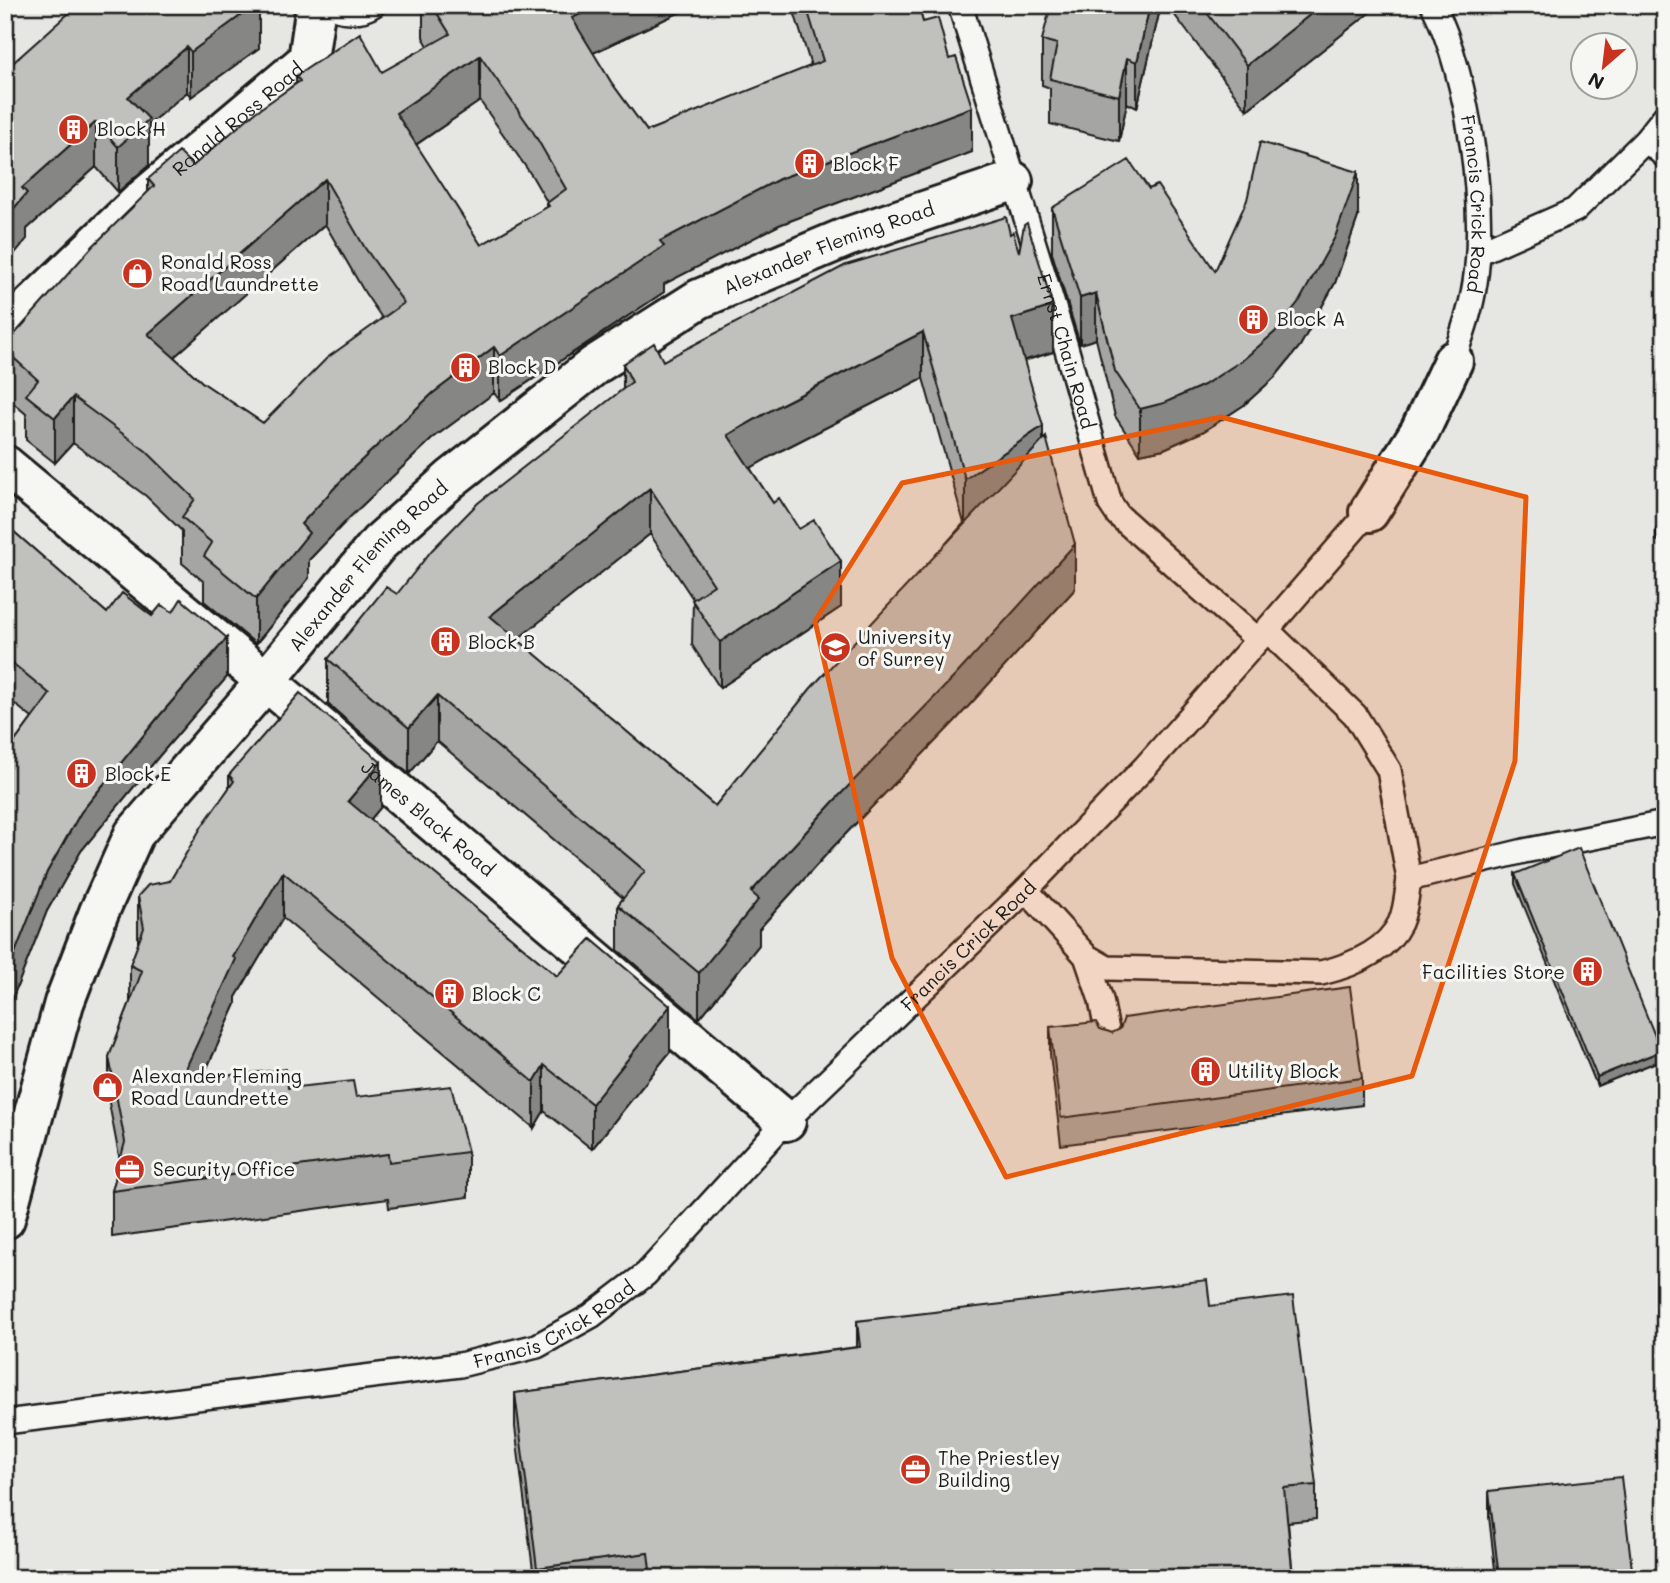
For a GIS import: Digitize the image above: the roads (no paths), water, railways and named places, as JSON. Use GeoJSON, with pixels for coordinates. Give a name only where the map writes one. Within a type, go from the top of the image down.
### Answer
{"type":"FeatureCollection","features":[{"type":"Feature","properties":{"kind":"street","name":"Ronald Ross Road"},"geometry":{"type":"LineString","coordinates":[[5,331],[144,198],[308,60],[316,5]]}},
{"type":"Feature","properties":{"kind":"street","name":"Alexander Fleming Road"},"geometry":{"type":"LineString","coordinates":[[5,1219],[21,1094],[64,1003],[99,912],[134,834],[266,681],[379,543],[452,478],[595,365],[699,299],[847,237],[1013,181]]}},
{"type":"Feature","properties":{"kind":"street","name":"Francis Crick Road"},"geometry":{"type":"LineString","coordinates":[[1369,512],[1420,431],[1453,361]]}},
{"type":"Feature","properties":{"kind":"street","name":"James Black Road"},"geometry":{"type":"LineString","coordinates":[[5,465],[266,681],[786,1121]]}},
{"type":"Feature","properties":{"kind":"lane"},"geometry":{"type":"LineString","coordinates":[[328,5],[341,12],[368,9],[373,5]]}},
{"type":"Feature","properties":{"kind":"lane","name":"Ernst Chain Road"},"geometry":{"type":"LineString","coordinates":[[960,5],[1066,347],[1110,503],[1118,515],[1355,715],[1389,770],[1409,878]]}},
{"type":"Feature","properties":{"kind":"lane","name":"Francis Crick Road"},"geometry":{"type":"LineString","coordinates":[[1433,5],[1441,21],[1468,122],[1479,209],[1473,295],[1453,361]]}},
{"type":"Feature","properties":{"kind":"lane"},"geometry":{"type":"LineString","coordinates":[[1478,253],[1575,210],[1646,140],[1665,116]]}},
{"type":"Feature","properties":{"kind":"lane"},"geometry":{"type":"LineString","coordinates":[[1646,140],[1665,156]]}},
{"type":"Feature","properties":{"kind":"lane","name":"Francis Crick Road"},"geometry":{"type":"LineString","coordinates":[[5,1422],[460,1365],[537,1346],[591,1316],[646,1274],[786,1121],[1026,890],[1145,767],[1369,512]]}},
{"type":"Feature","properties":{"kind":"lane"},"geometry":{"type":"LineString","coordinates":[[1026,890],[1086,956],[1107,968],[1321,973],[1359,960],[1387,940],[1400,923],[1409,878],[1524,851],[1665,823]]}},
{"type":"Feature","properties":{"kind":"lane"},"geometry":{"type":"LineString","coordinates":[[1086,956],[1101,1000],[1110,1046]]}},
{"type":"Feature","properties":{"kind":"place","name":"Block H"},"geometry":{"type":"Point","coordinates":[74,129]}},
{"type":"Feature","properties":{"kind":"place","name":"Block F"},"geometry":{"type":"Point","coordinates":[810,164]}},
{"type":"Feature","properties":{"kind":"place","name":"Ronald Ross Road Laundrette"},"geometry":{"type":"Point","coordinates":[138,273]}},
{"type":"Feature","properties":{"kind":"place","name":"Block A"},"geometry":{"type":"Point","coordinates":[1254,319]}},
{"type":"Feature","properties":{"kind":"place","name":"Block D"},"geometry":{"type":"Point","coordinates":[465,367]}},
{"type":"Feature","properties":{"kind":"place","name":"Block B"},"geometry":{"type":"Point","coordinates":[445,642]}},
{"type":"Feature","properties":{"kind":"place","name":"University of Surrey"},"geometry":{"type":"Point","coordinates":[835,648]}},
{"type":"Feature","properties":{"kind":"place","name":"Block E"},"geometry":{"type":"Point","coordinates":[82,774]}},
{"type":"Feature","properties":{"kind":"place","name":"Facilities Store"},"geometry":{"type":"Point","coordinates":[1588,972]}},
{"type":"Feature","properties":{"kind":"place","name":"Block C"},"geometry":{"type":"Point","coordinates":[449,994]}},
{"type":"Feature","properties":{"kind":"place","name":"Utility Block"},"geometry":{"type":"Point","coordinates":[1205,1071]}},
{"type":"Feature","properties":{"kind":"place","name":"Alexander Fleming Road Laundrette"},"geometry":{"type":"Point","coordinates":[108,1087]}},
{"type":"Feature","properties":{"kind":"place","name":"Security Office"},"geometry":{"type":"Point","coordinates":[130,1169]}},
{"type":"Feature","properties":{"kind":"place","name":"The Priestley Building"},"geometry":{"type":"Point","coordinates":[915,1469]}}]}
